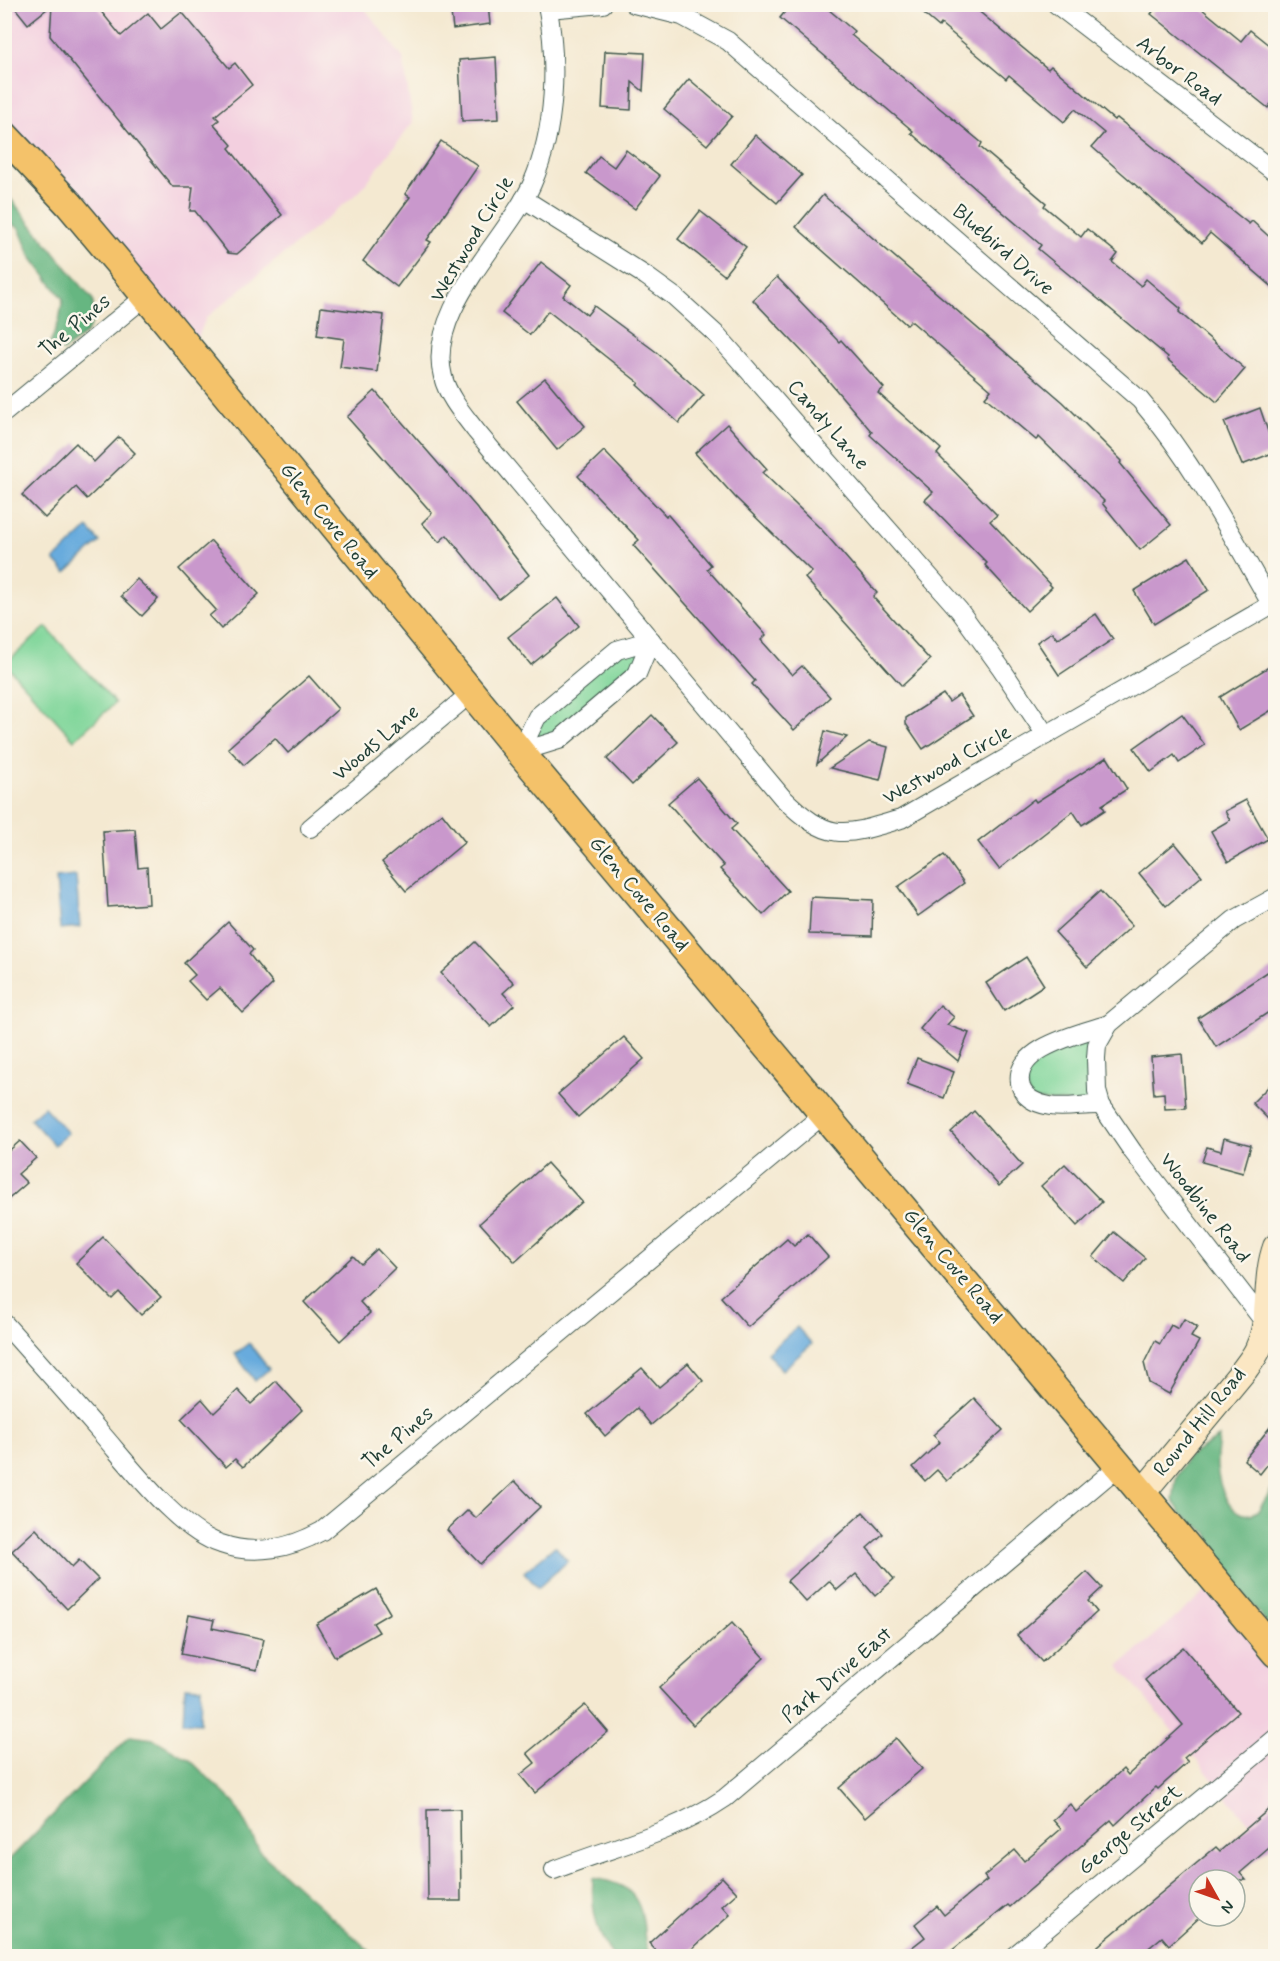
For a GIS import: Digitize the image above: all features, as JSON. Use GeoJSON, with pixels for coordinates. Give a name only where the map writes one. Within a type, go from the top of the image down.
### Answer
{"type":"FeatureCollection","features":[{"type":"Feature","properties":{"kind":"main road","name":"Glen Cove Road"},"geometry":{"type":"LineString","coordinates":[[4,135],[69,204],[520,752],[1143,1492],[1275,1653]]}},
{"type":"Feature","properties":{"kind":"street"},"geometry":{"type":"LineString","coordinates":[[548,7],[603,4]]}},
{"type":"Feature","properties":{"kind":"street","name":"Bluebird Drive"},"geometry":{"type":"LineString","coordinates":[[634,4],[682,16],[728,41],[1140,400],[1168,434],[1198,477],[1273,603]]}},
{"type":"Feature","properties":{"kind":"street","name":"Arbor Road"},"geometry":{"type":"LineString","coordinates":[[1056,4],[1275,173]]}},
{"type":"Feature","properties":{"kind":"street","name":"Westwood Circle"},"geometry":{"type":"LineString","coordinates":[[548,7],[553,104],[533,183],[454,307],[440,347],[443,379],[454,402],[476,431],[782,797],[807,822],[827,830],[865,830],[901,819],[1273,603]]}},
{"type":"Feature","properties":{"kind":"street","name":"Candy Lane"},"geometry":{"type":"LineString","coordinates":[[524,199],[646,276],[675,297],[719,337],[959,610],[1046,735]]}},
{"type":"Feature","properties":{"kind":"street","name":"The Pines"},"geometry":{"type":"LineString","coordinates":[[4,413],[146,296]]}},
{"type":"Feature","properties":{"kind":"street"},"geometry":{"type":"LineString","coordinates":[[520,752],[559,740],[637,674],[651,640]]}},
{"type":"Feature","properties":{"kind":"street"},"geometry":{"type":"LineString","coordinates":[[520,752],[537,717],[617,650],[651,640]]}},
{"type":"Feature","properties":{"kind":"street","name":"Woods Lane"},"geometry":{"type":"LineString","coordinates":[[310,828],[471,693]]}},
{"type":"Feature","properties":{"kind":"street","name":"Woodbine Road"},"geometry":{"type":"LineString","coordinates":[[1270,1331],[1133,1152],[1101,1105],[1095,1058],[1097,1045],[1109,1024],[1234,920],[1275,897]]}},
{"type":"Feature","properties":{"kind":"street","name":"Woodbine Road"},"geometry":{"type":"LineString","coordinates":[[1101,1105],[1052,1107],[1031,1100],[1023,1093],[1019,1080],[1021,1069],[1033,1054],[1046,1046],[1109,1024]]}},
{"type":"Feature","properties":{"kind":"street","name":"The Pines"},"geometry":{"type":"LineString","coordinates":[[4,1323],[153,1492],[199,1534],[221,1544],[252,1550],[276,1548],[304,1541],[322,1531],[824,1114]]}},
{"type":"Feature","properties":{"kind":"street","name":"Round Hill Road"},"geometry":{"type":"LineString","coordinates":[[1143,1492],[1245,1369],[1270,1331],[1268,1283],[1275,1247]]}},
{"type":"Feature","properties":{"kind":"street","name":"Park Drive East"},"geometry":{"type":"LineString","coordinates":[[554,1870],[604,1850],[668,1831],[700,1815],[725,1798],[1120,1465]]}},
{"type":"Feature","properties":{"kind":"street","name":"George Street"},"geometry":{"type":"LineString","coordinates":[[1014,1956],[1275,1738]]}},
{"type":"Feature","properties":{"kind":"shaded area"},"geometry":{"type":"Polygon","coordinates":[[[4,5],[362,5],[403,58],[413,122],[360,191],[206,318],[192,352],[5,135],[4,5]]]}},
{"type":"Feature","properties":{"kind":"shaded area"},"geometry":{"type":"Polygon","coordinates":[[[1217,1582],[1275,1653],[1275,1855],[1119,1666],[1217,1582]]]}},
{"type":"Feature","properties":{"kind":"green space"},"geometry":{"type":"Polygon","coordinates":[[[5,192],[93,300],[93,319],[88,331],[63,351],[50,344],[59,321],[63,299],[31,257],[19,228],[5,220],[5,192]]]}},
{"type":"Feature","properties":{"kind":"green space"},"geometry":{"type":"Polygon","coordinates":[[[46,627],[115,703],[74,740],[5,664],[46,627]]]}},
{"type":"Feature","properties":{"kind":"green space"},"geometry":{"type":"Polygon","coordinates":[[[651,640],[637,674],[559,740],[520,752],[537,717],[617,650],[651,640]]]}},
{"type":"Feature","properties":{"kind":"green space"},"geometry":{"type":"Polygon","coordinates":[[[1102,1036],[1101,1105],[1031,1100],[1021,1069],[1033,1054],[1102,1036]]]}},
{"type":"Feature","properties":{"kind":"green space"},"geometry":{"type":"Polygon","coordinates":[[[1219,1438],[1218,1475],[1224,1494],[1234,1509],[1249,1514],[1258,1511],[1275,1484],[1275,1633],[1221,1567],[1208,1533],[1181,1514],[1173,1500],[1176,1479],[1187,1457],[1219,1438]]]}},
{"type":"Feature","properties":{"kind":"green space"},"geometry":{"type":"Polygon","coordinates":[[[130,1736],[154,1739],[190,1760],[235,1804],[261,1853],[375,1956],[5,1956],[5,1864],[130,1736]]]}},
{"type":"Feature","properties":{"kind":"green space"},"geometry":{"type":"Polygon","coordinates":[[[593,1878],[620,1885],[632,1894],[640,1910],[645,1943],[651,1956],[613,1956],[602,1938],[596,1919],[593,1878]]]}},
{"type":"Feature","properties":{"kind":"water"},"geometry":{"type":"Polygon","coordinates":[[[88,528],[100,542],[66,573],[54,560],[88,528]]]}},
{"type":"Feature","properties":{"kind":"water"},"geometry":{"type":"Polygon","coordinates":[[[76,876],[80,927],[60,929],[56,878],[76,876]]]}},
{"type":"Feature","properties":{"kind":"water"},"geometry":{"type":"Polygon","coordinates":[[[44,1107],[68,1133],[54,1145],[30,1119],[44,1107]]]}},
{"type":"Feature","properties":{"kind":"water"},"geometry":{"type":"Polygon","coordinates":[[[797,1327],[812,1344],[782,1370],[767,1353],[797,1327]]]}},
{"type":"Feature","properties":{"kind":"water"},"geometry":{"type":"Polygon","coordinates":[[[249,1343],[269,1369],[255,1381],[235,1354],[249,1343]]]}},
{"type":"Feature","properties":{"kind":"water"},"geometry":{"type":"Polygon","coordinates":[[[555,1546],[568,1561],[538,1588],[524,1572],[555,1546]]]}},
{"type":"Feature","properties":{"kind":"water"},"geometry":{"type":"Polygon","coordinates":[[[185,1686],[201,1687],[200,1723],[183,1722],[185,1686]]]}},
{"type":"Feature","properties":{"kind":"building"},"geometry":{"type":"Polygon","coordinates":[[[12,4],[95,4],[121,36],[148,13],[161,29],[182,12],[229,68],[235,63],[252,85],[215,116],[219,120],[214,124],[232,145],[229,148],[282,215],[237,254],[228,253],[195,211],[190,211],[193,187],[173,187],[50,36],[52,5],[28,24],[12,4]]]}},
{"type":"Feature","properties":{"kind":"building"},"geometry":{"type":"Polygon","coordinates":[[[450,4],[488,4],[490,24],[453,29],[450,4]]]}},
{"type":"Feature","properties":{"kind":"building"},"geometry":{"type":"Polygon","coordinates":[[[791,4],[822,4],[854,31],[851,35],[982,143],[980,147],[1046,203],[1044,206],[1081,237],[1087,229],[1118,254],[1112,262],[1141,286],[1146,279],[1181,309],[1179,312],[1245,369],[1217,402],[1167,359],[1168,357],[1038,249],[1041,245],[911,133],[913,131],[780,18],[791,4]]]}},
{"type":"Feature","properties":{"kind":"building"},"geometry":{"type":"Polygon","coordinates":[[[912,4],[970,4],[1048,69],[1051,66],[1114,120],[1117,118],[1249,224],[1252,221],[1275,242],[1275,289],[1210,233],[1202,243],[1092,147],[1104,133],[1075,109],[1064,122],[1009,75],[1006,79],[941,24],[939,27],[912,4]]]}},
{"type":"Feature","properties":{"kind":"building"},"geometry":{"type":"Polygon","coordinates":[[[1159,4],[1196,4],[1241,41],[1250,30],[1275,50],[1275,98],[1268,108],[1151,14],[1159,4]]]}},
{"type":"Feature","properties":{"kind":"building"},"geometry":{"type":"Polygon","coordinates":[[[605,51],[645,53],[643,91],[632,82],[631,110],[602,108],[605,51]]]}},
{"type":"Feature","properties":{"kind":"building"},"geometry":{"type":"Polygon","coordinates":[[[496,57],[499,119],[462,121],[459,60],[496,57]]]}},
{"type":"Feature","properties":{"kind":"building"},"geometry":{"type":"Polygon","coordinates":[[[689,79],[732,116],[707,145],[664,109],[689,79]]]}},
{"type":"Feature","properties":{"kind":"building"},"geometry":{"type":"Polygon","coordinates":[[[755,135],[802,175],[777,203],[731,164],[755,135]]]}},
{"type":"Feature","properties":{"kind":"building"},"geometry":{"type":"Polygon","coordinates":[[[441,141],[478,166],[427,240],[431,242],[397,287],[363,261],[410,197],[405,194],[441,141]]]}},
{"type":"Feature","properties":{"kind":"building"},"geometry":{"type":"Polygon","coordinates":[[[626,150],[660,176],[635,209],[586,173],[599,156],[614,167],[626,150]]]}},
{"type":"Feature","properties":{"kind":"building"},"geometry":{"type":"Polygon","coordinates":[[[823,195],[1063,402],[1122,461],[1120,463],[1171,525],[1140,550],[1102,503],[1104,501],[1039,437],[1036,440],[985,397],[991,390],[911,321],[907,325],[796,227],[823,195]]]}},
{"type":"Feature","properties":{"kind":"building"},"geometry":{"type":"Polygon","coordinates":[[[700,211],[746,247],[724,275],[678,239],[700,211]]]}},
{"type":"Feature","properties":{"kind":"building"},"geometry":{"type":"Polygon","coordinates":[[[541,262],[571,285],[563,296],[587,315],[594,306],[655,351],[704,395],[679,423],[637,385],[639,383],[548,311],[530,335],[502,313],[541,262]]]}},
{"type":"Feature","properties":{"kind":"building"},"geometry":{"type":"Polygon","coordinates":[[[777,277],[839,342],[841,340],[884,388],[878,393],[941,449],[937,454],[997,515],[990,521],[1052,587],[1027,611],[985,565],[987,563],[925,500],[933,492],[870,435],[872,432],[814,364],[753,300],[777,277]]]}},
{"type":"Feature","properties":{"kind":"building"},"geometry":{"type":"Polygon","coordinates":[[[321,307],[384,315],[377,372],[340,367],[344,339],[317,335],[321,307]]]}},
{"type":"Feature","properties":{"kind":"building"},"geometry":{"type":"Polygon","coordinates":[[[545,378],[585,426],[557,450],[517,401],[545,378]]]}},
{"type":"Feature","properties":{"kind":"building"},"geometry":{"type":"Polygon","coordinates":[[[375,391],[477,508],[529,575],[499,599],[447,535],[439,542],[422,523],[432,513],[347,417],[375,391]]]}},
{"type":"Feature","properties":{"kind":"building"},"geometry":{"type":"Polygon","coordinates":[[[1260,408],[1275,452],[1242,465],[1224,422],[1260,408]]]}},
{"type":"Feature","properties":{"kind":"building"},"geometry":{"type":"Polygon","coordinates":[[[727,424],[767,469],[763,473],[822,530],[877,593],[873,597],[930,660],[902,686],[805,578],[812,572],[735,497],[695,453],[727,424]]]}},
{"type":"Feature","properties":{"kind":"building"},"geometry":{"type":"Polygon","coordinates":[[[119,437],[135,453],[87,499],[76,487],[45,518],[22,495],[76,443],[94,462],[119,437]]]}},
{"type":"Feature","properties":{"kind":"building"},"geometry":{"type":"Polygon","coordinates":[[[604,451],[666,516],[668,515],[711,565],[707,569],[766,635],[761,640],[792,675],[802,666],[830,697],[794,730],[752,684],[755,681],[633,545],[639,540],[578,476],[604,451]]]}},
{"type":"Feature","properties":{"kind":"building"},"geometry":{"type":"Polygon","coordinates":[[[211,541],[259,594],[221,629],[209,616],[216,610],[179,569],[211,541]]]}},
{"type":"Feature","properties":{"kind":"building"},"geometry":{"type":"Polygon","coordinates":[[[1189,557],[1209,590],[1154,624],[1134,591],[1189,557]]]}},
{"type":"Feature","properties":{"kind":"building"},"geometry":{"type":"Polygon","coordinates":[[[137,579],[158,599],[142,616],[121,596],[137,579]]]}},
{"type":"Feature","properties":{"kind":"building"},"geometry":{"type":"Polygon","coordinates":[[[557,598],[579,626],[531,665],[508,637],[557,598]]]}},
{"type":"Feature","properties":{"kind":"building"},"geometry":{"type":"Polygon","coordinates":[[[1096,614],[1113,639],[1059,675],[1037,642],[1052,632],[1057,639],[1096,614]]]}},
{"type":"Feature","properties":{"kind":"building"},"geometry":{"type":"Polygon","coordinates":[[[1275,663],[1275,708],[1239,730],[1220,697],[1275,663]]]}},
{"type":"Feature","properties":{"kind":"building"},"geometry":{"type":"Polygon","coordinates":[[[309,676],[338,709],[288,753],[275,738],[244,765],[228,748],[309,676]]]}},
{"type":"Feature","properties":{"kind":"building"},"geometry":{"type":"Polygon","coordinates":[[[943,694],[949,702],[959,695],[973,716],[923,749],[906,724],[906,718],[943,694]]]}},
{"type":"Feature","properties":{"kind":"building"},"geometry":{"type":"Polygon","coordinates":[[[1182,714],[1205,745],[1179,763],[1174,755],[1151,772],[1134,748],[1182,714]]]}},
{"type":"Feature","properties":{"kind":"building"},"geometry":{"type":"Polygon","coordinates":[[[652,715],[678,742],[632,785],[607,759],[652,715]]]}},
{"type":"Feature","properties":{"kind":"building"},"geometry":{"type":"Polygon","coordinates":[[[825,731],[847,737],[817,764],[825,731]]]}},
{"type":"Feature","properties":{"kind":"building"},"geometry":{"type":"Polygon","coordinates":[[[869,742],[888,747],[880,780],[830,768],[869,742]]]}},
{"type":"Feature","properties":{"kind":"building"},"geometry":{"type":"Polygon","coordinates":[[[1107,757],[1127,789],[1102,805],[1105,810],[1082,825],[1073,811],[999,869],[978,842],[1034,799],[1036,802],[1107,757]]]}},
{"type":"Feature","properties":{"kind":"building"},"geometry":{"type":"Polygon","coordinates":[[[697,778],[737,824],[731,829],[788,891],[763,915],[720,869],[724,866],[668,803],[697,778]]]}},
{"type":"Feature","properties":{"kind":"building"},"geometry":{"type":"Polygon","coordinates":[[[1246,800],[1268,839],[1228,862],[1211,831],[1230,820],[1225,811],[1246,800]]]}},
{"type":"Feature","properties":{"kind":"building"},"geometry":{"type":"Polygon","coordinates":[[[442,813],[465,842],[406,891],[382,862],[442,813]]]}},
{"type":"Feature","properties":{"kind":"building"},"geometry":{"type":"Polygon","coordinates":[[[135,829],[138,868],[147,867],[149,904],[108,907],[103,831],[135,829]]]}},
{"type":"Feature","properties":{"kind":"building"},"geometry":{"type":"Polygon","coordinates":[[[1175,843],[1202,876],[1166,906],[1139,873],[1175,843]]]}},
{"type":"Feature","properties":{"kind":"building"},"geometry":{"type":"Polygon","coordinates":[[[944,855],[964,883],[918,916],[898,887],[944,855]]]}},
{"type":"Feature","properties":{"kind":"building"},"geometry":{"type":"Polygon","coordinates":[[[1100,891],[1132,926],[1087,967],[1055,932],[1100,891]]]}},
{"type":"Feature","properties":{"kind":"building"},"geometry":{"type":"Polygon","coordinates":[[[811,897],[873,900],[872,936],[809,934],[811,897]]]}},
{"type":"Feature","properties":{"kind":"building"},"geometry":{"type":"Polygon","coordinates":[[[228,922],[253,950],[249,954],[273,984],[243,1013],[220,988],[206,1000],[188,981],[195,975],[184,963],[228,922]]]}},
{"type":"Feature","properties":{"kind":"building"},"geometry":{"type":"Polygon","coordinates":[[[475,942],[514,983],[503,993],[514,1005],[491,1027],[441,973],[475,942]]]}},
{"type":"Feature","properties":{"kind":"building"},"geometry":{"type":"Polygon","coordinates":[[[1026,957],[1044,985],[1004,1011],[986,983],[1026,957]]]}},
{"type":"Feature","properties":{"kind":"building"},"geometry":{"type":"Polygon","coordinates":[[[1275,967],[1275,1008],[1216,1047],[1198,1018],[1275,967]]]}},
{"type":"Feature","properties":{"kind":"building"},"geometry":{"type":"Polygon","coordinates":[[[940,1005],[954,1017],[947,1025],[969,1033],[958,1061],[920,1029],[940,1005]]]}},
{"type":"Feature","properties":{"kind":"building"},"geometry":{"type":"Polygon","coordinates":[[[624,1037],[644,1059],[578,1117],[558,1094],[624,1037]]]}},
{"type":"Feature","properties":{"kind":"building"},"geometry":{"type":"Polygon","coordinates":[[[1182,1054],[1186,1108],[1165,1109],[1164,1093],[1154,1094],[1151,1057],[1182,1054]]]}},
{"type":"Feature","properties":{"kind":"building"},"geometry":{"type":"Polygon","coordinates":[[[917,1058],[954,1072],[944,1098],[907,1084],[917,1058]]]}},
{"type":"Feature","properties":{"kind":"building"},"geometry":{"type":"Polygon","coordinates":[[[1275,1080],[1275,1126],[1252,1103],[1275,1080]]]}},
{"type":"Feature","properties":{"kind":"building"},"geometry":{"type":"Polygon","coordinates":[[[974,1111],[1022,1165],[999,1186],[951,1132],[974,1111]]]}},
{"type":"Feature","properties":{"kind":"building"},"geometry":{"type":"Polygon","coordinates":[[[1224,1138],[1251,1145],[1243,1173],[1202,1162],[1207,1147],[1221,1151],[1224,1138]]]}},
{"type":"Feature","properties":{"kind":"building"},"geometry":{"type":"Polygon","coordinates":[[[20,1141],[36,1158],[18,1174],[27,1183],[4,1203],[4,1155],[20,1141]]]}},
{"type":"Feature","properties":{"kind":"building"},"geometry":{"type":"Polygon","coordinates":[[[547,1163],[582,1202],[515,1262],[480,1223],[547,1163]]]}},
{"type":"Feature","properties":{"kind":"building"},"geometry":{"type":"Polygon","coordinates":[[[1065,1164],[1102,1202],[1077,1226],[1041,1186],[1065,1164]]]}},
{"type":"Feature","properties":{"kind":"building"},"geometry":{"type":"Polygon","coordinates":[[[1114,1232],[1145,1258],[1124,1283],[1093,1257],[1114,1232]]]}},
{"type":"Feature","properties":{"kind":"building"},"geometry":{"type":"Polygon","coordinates":[[[808,1234],[828,1257],[748,1327],[721,1297],[787,1239],[794,1246],[808,1234]]]}},
{"type":"Feature","properties":{"kind":"building"},"geometry":{"type":"Polygon","coordinates":[[[103,1237],[161,1297],[141,1315],[119,1292],[112,1299],[76,1263],[103,1237]]]}},
{"type":"Feature","properties":{"kind":"building"},"geometry":{"type":"Polygon","coordinates":[[[377,1249],[395,1268],[360,1302],[370,1313],[340,1341],[304,1302],[353,1256],[361,1264],[377,1249]]]}},
{"type":"Feature","properties":{"kind":"building"},"geometry":{"type":"Polygon","coordinates":[[[1184,1319],[1197,1327],[1191,1337],[1199,1341],[1169,1394],[1149,1383],[1144,1363],[1155,1341],[1160,1344],[1171,1325],[1178,1329],[1184,1319]]]}},
{"type":"Feature","properties":{"kind":"building"},"geometry":{"type":"Polygon","coordinates":[[[688,1363],[703,1381],[651,1425],[637,1408],[605,1436],[587,1414],[642,1368],[659,1387],[688,1363]]]}},
{"type":"Feature","properties":{"kind":"building"},"geometry":{"type":"Polygon","coordinates":[[[276,1381],[302,1410],[243,1467],[235,1459],[226,1467],[181,1419],[202,1399],[214,1413],[238,1390],[251,1404],[276,1381]]]}},
{"type":"Feature","properties":{"kind":"building"},"geometry":{"type":"Polygon","coordinates":[[[974,1398],[1003,1430],[947,1481],[937,1470],[925,1481],[913,1467],[940,1442],[933,1435],[974,1398]]]}},
{"type":"Feature","properties":{"kind":"building"},"geometry":{"type":"Polygon","coordinates":[[[1275,1421],[1275,1455],[1260,1474],[1244,1460],[1275,1421]]]}},
{"type":"Feature","properties":{"kind":"building"},"geometry":{"type":"Polygon","coordinates":[[[515,1481],[540,1507],[480,1564],[447,1530],[468,1510],[476,1518],[515,1481]]]}},
{"type":"Feature","properties":{"kind":"building"},"geometry":{"type":"Polygon","coordinates":[[[863,1512],[883,1534],[867,1548],[894,1579],[875,1596],[856,1574],[837,1590],[829,1581],[806,1602],[787,1581],[863,1512]]]}},
{"type":"Feature","properties":{"kind":"building"},"geometry":{"type":"Polygon","coordinates":[[[36,1529],[72,1567],[79,1560],[98,1579],[67,1609],[12,1551],[36,1529]]]}},
{"type":"Feature","properties":{"kind":"building"},"geometry":{"type":"Polygon","coordinates":[[[1087,1572],[1102,1588],[1088,1601],[1097,1612],[1042,1662],[1017,1635],[1087,1572]]]}},
{"type":"Feature","properties":{"kind":"building"},"geometry":{"type":"Polygon","coordinates":[[[376,1589],[390,1613],[373,1623],[379,1632],[335,1657],[316,1624],[376,1589]]]}},
{"type":"Feature","properties":{"kind":"building"},"geometry":{"type":"Polygon","coordinates":[[[189,1615],[214,1620],[212,1628],[264,1639],[257,1670],[181,1654],[189,1615]]]}},
{"type":"Feature","properties":{"kind":"building"},"geometry":{"type":"Polygon","coordinates":[[[732,1623],[764,1658],[693,1725],[659,1688],[732,1623]]]}},
{"type":"Feature","properties":{"kind":"building"},"geometry":{"type":"Polygon","coordinates":[[[1183,1647],[1238,1712],[1184,1758],[1188,1762],[1158,1789],[1156,1787],[1115,1825],[1111,1820],[1010,1907],[1008,1905],[945,1956],[901,1956],[925,1937],[915,1924],[937,1906],[944,1915],[987,1880],[984,1876],[1015,1850],[1024,1861],[1061,1829],[1053,1820],[1070,1804],[1076,1812],[1123,1769],[1128,1775],[1183,1725],[1145,1680],[1183,1647]]]}},
{"type":"Feature","properties":{"kind":"building"},"geometry":{"type":"Polygon","coordinates":[[[585,1705],[608,1732],[535,1793],[520,1775],[535,1763],[527,1753],[585,1705]]]}},
{"type":"Feature","properties":{"kind":"building"},"geometry":{"type":"Polygon","coordinates":[[[896,1738],[922,1769],[865,1818],[839,1788],[896,1738]]]}},
{"type":"Feature","properties":{"kind":"building"},"geometry":{"type":"Polygon","coordinates":[[[1275,1804],[1275,1843],[1246,1868],[1191,1868],[1216,1847],[1220,1851],[1275,1804]]]}},
{"type":"Feature","properties":{"kind":"building"},"geometry":{"type":"Polygon","coordinates":[[[460,1809],[461,1901],[428,1901],[427,1810],[460,1809]]]}},
{"type":"Feature","properties":{"kind":"building"},"geometry":{"type":"Polygon","coordinates":[[[1187,1871],[1188,1928],[1169,1945],[1162,1937],[1139,1956],[1086,1956],[1187,1871]]]}},
{"type":"Feature","properties":{"kind":"building"},"geometry":{"type":"Polygon","coordinates":[[[722,1877],[737,1893],[722,1906],[730,1915],[684,1956],[661,1956],[649,1943],[722,1877]]]}}]}
